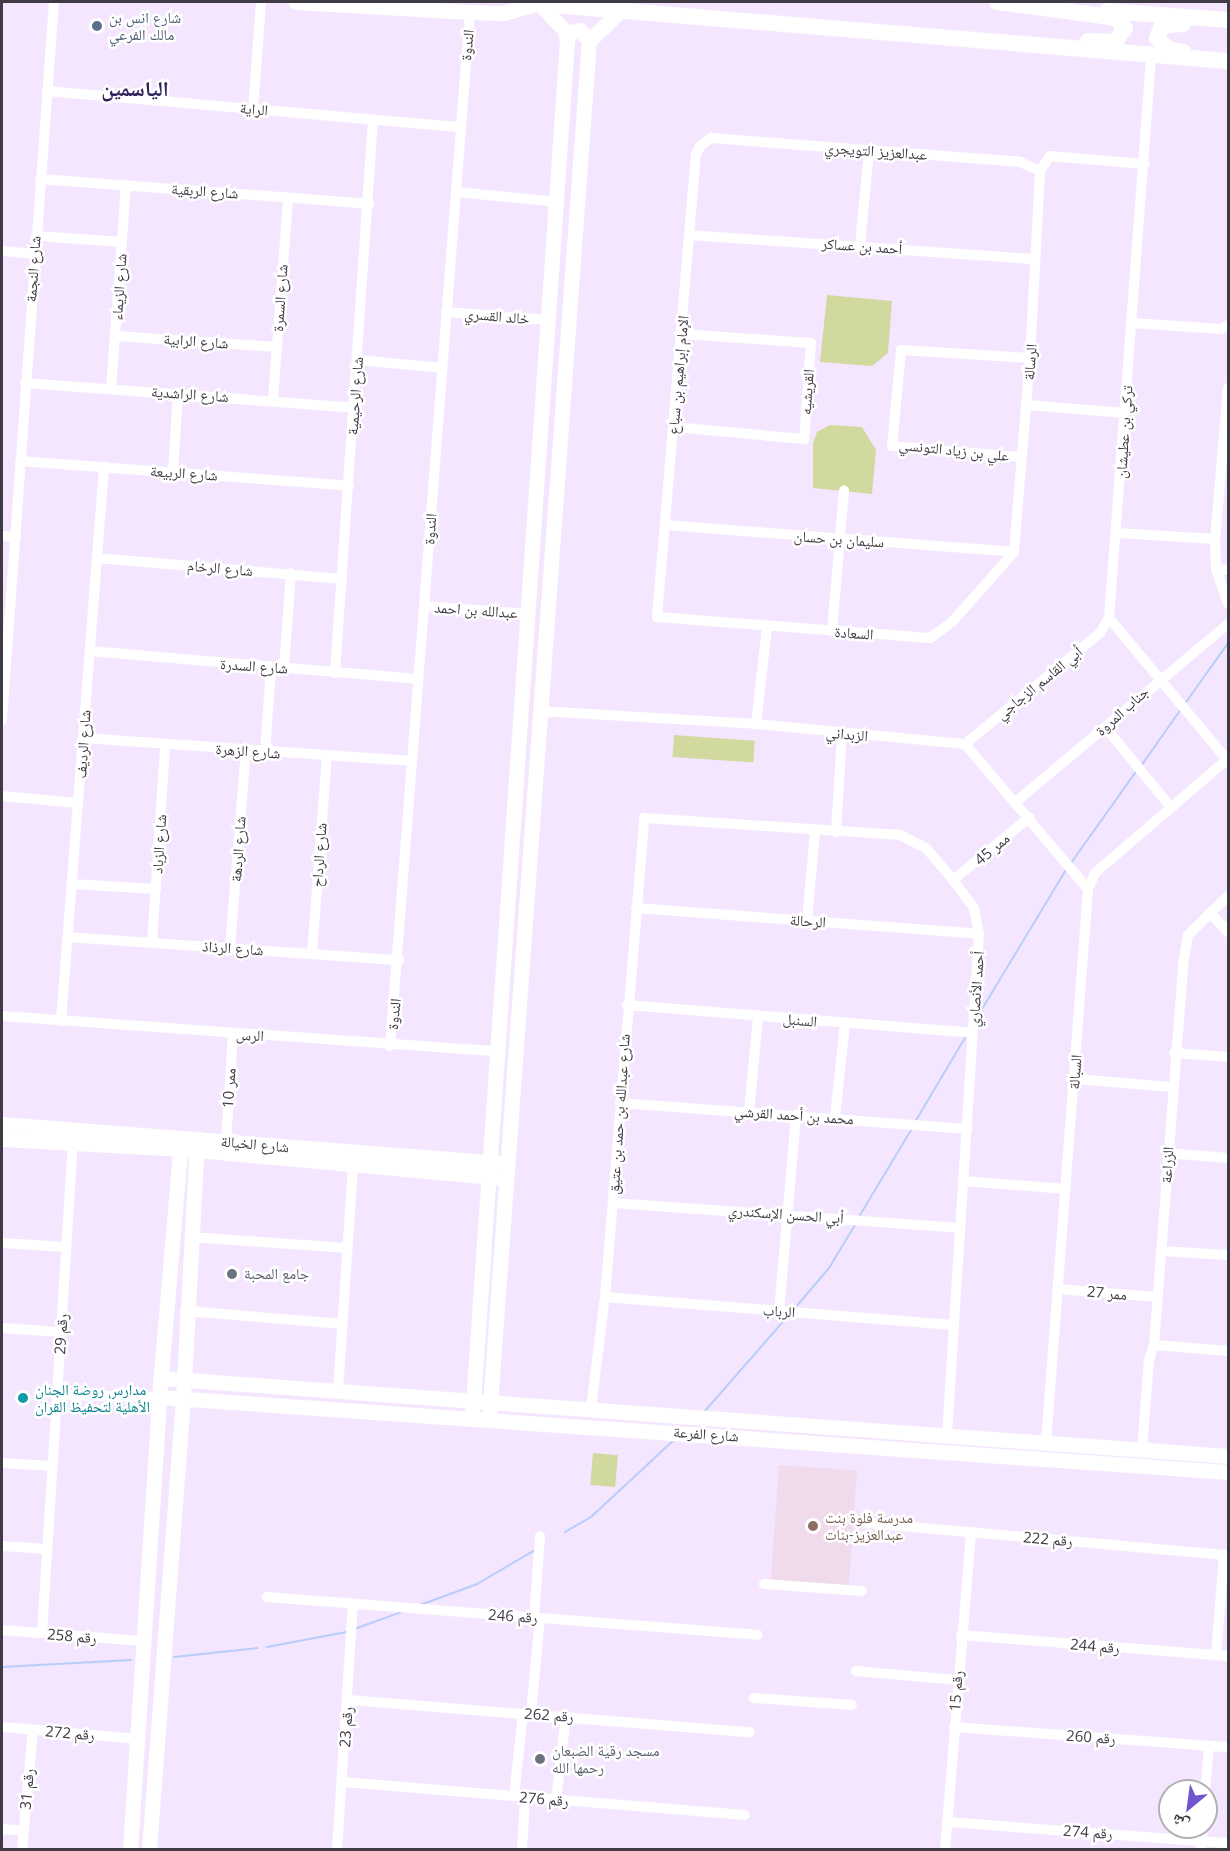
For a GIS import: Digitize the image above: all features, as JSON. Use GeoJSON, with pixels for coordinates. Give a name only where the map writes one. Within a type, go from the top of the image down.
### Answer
{"type":"FeatureCollection","features":[{"type":"Feature","properties":{"kind":"main road"},"geometry":{"type":"LineString","coordinates":[[518,2],[1151,58],[1228,61]]}},
{"type":"Feature","properties":{"kind":"main road"},"geometry":{"type":"LineString","coordinates":[[964,40],[1115,42],[1123,35],[1125,28],[1117,19],[997,2]]}},
{"type":"Feature","properties":{"kind":"main road"},"geometry":{"type":"LineString","coordinates":[[1005,2],[1135,8],[1228,20]]}},
{"type":"Feature","properties":{"kind":"main road"},"geometry":{"type":"LineString","coordinates":[[1228,26],[1168,24],[1162,26],[1157,38],[1168,50],[1228,56]]}},
{"type":"Feature","properties":{"kind":"street","name":"شارع النجمة"},"geometry":{"type":"LineString","coordinates":[[2,720],[54,2]]}},
{"type":"Feature","properties":{"kind":"street"},"geometry":{"type":"LineString","coordinates":[[252,109],[261,2]]}},
{"type":"Feature","properties":{"kind":"street"},"geometry":{"type":"LineString","coordinates":[[296,2],[470,12],[504,12],[539,3],[565,31],[567,41],[558,202],[472,1417]]}},
{"type":"Feature","properties":{"kind":"street"},"geometry":{"type":"LineString","coordinates":[[489,1418],[589,41],[621,10]]}},
{"type":"Feature","properties":{"kind":"street","name":"الندوة"},"geometry":{"type":"LineString","coordinates":[[390,1046],[399,960],[418,678],[470,12]]}},
{"type":"Feature","properties":{"kind":"street"},"geometry":{"type":"LineString","coordinates":[[567,41],[570,32],[580,30],[589,41]]}},
{"type":"Feature","properties":{"kind":"street","name":"تركي بن عطيشان"},"geometry":{"type":"LineString","coordinates":[[1109,618],[1145,164],[1151,58]]}},
{"type":"Feature","properties":{"kind":"street","name":"الراية"},"geometry":{"type":"LineString","coordinates":[[47,91],[460,127]]}},
{"type":"Feature","properties":{"kind":"street","name":"شارع الرحيمية"},"geometry":{"type":"LineString","coordinates":[[335,673],[373,120]]}},
{"type":"Feature","properties":{"kind":"street","name":"عبدالعزيز التويجري"},"geometry":{"type":"LineString","coordinates":[[711,138],[1020,162],[1040,171]]}},
{"type":"Feature","properties":{"kind":"street","name":"الإمام إبراهيم بن سباع"},"geometry":{"type":"LineString","coordinates":[[657,617],[696,155],[711,138]]}},
{"type":"Feature","properties":{"kind":"street"},"geometry":{"type":"LineString","coordinates":[[860,245],[869,151]]}},
{"type":"Feature","properties":{"kind":"street"},"geometry":{"type":"LineString","coordinates":[[1040,171],[1050,156],[1145,164]]}},
{"type":"Feature","properties":{"kind":"street","name":"الرسالة"},"geometry":{"type":"LineString","coordinates":[[1014,552],[1027,405],[1040,171]]}},
{"type":"Feature","properties":{"kind":"street","name":"شارع الربقية"},"geometry":{"type":"LineString","coordinates":[[40,179],[369,204]]}},
{"type":"Feature","properties":{"kind":"street","name":"شارع الزيماء"},"geometry":{"type":"LineString","coordinates":[[111,389],[126,185]]}},
{"type":"Feature","properties":{"kind":"street"},"geometry":{"type":"LineString","coordinates":[[456,192],[558,202]]}},
{"type":"Feature","properties":{"kind":"street","name":"شارع السمرة"},"geometry":{"type":"LineString","coordinates":[[273,399],[288,198]]}},
{"type":"Feature","properties":{"kind":"street","name":"أحمد بن عساكر"},"geometry":{"type":"LineString","coordinates":[[689,235],[860,245],[1035,259]]}},
{"type":"Feature","properties":{"kind":"street"},"geometry":{"type":"LineString","coordinates":[[36,236],[122,242]]}},
{"type":"Feature","properties":{"kind":"street"},"geometry":{"type":"LineString","coordinates":[[2,251],[35,254]]}},
{"type":"Feature","properties":{"kind":"street","name":"خالد القسري"},"geometry":{"type":"LineString","coordinates":[[446,312],[548,320]]}},
{"type":"Feature","properties":{"kind":"street"},"geometry":{"type":"LineString","coordinates":[[1132,323],[1221,329],[1228,325]]}},
{"type":"Feature","properties":{"kind":"street","name":"القريشيه"},"geometry":{"type":"LineString","coordinates":[[674,427],[804,440],[811,343],[681,334]]}},
{"type":"Feature","properties":{"kind":"street","name":"شارع الرابية"},"geometry":{"type":"LineString","coordinates":[[115,336],[277,347]]}},
{"type":"Feature","properties":{"kind":"street","name":"علي بن زياد التونسي"},"geometry":{"type":"LineString","coordinates":[[1022,457],[892,446],[901,350],[1030,358]]}},
{"type":"Feature","properties":{"kind":"street"},"geometry":{"type":"LineString","coordinates":[[358,360],[443,368]]}},
{"type":"Feature","properties":{"kind":"street","name":"شارع الراشدية"},"geometry":{"type":"LineString","coordinates":[[25,383],[273,399],[354,408]]}},
{"type":"Feature","properties":{"kind":"street"},"geometry":{"type":"LineString","coordinates":[[545,385],[556,395],[564,388]]}},
{"type":"Feature","properties":{"kind":"street"},"geometry":{"type":"LineString","coordinates":[[1228,388],[1225,469],[1215,539],[1216,569],[1228,603]]}},
{"type":"Feature","properties":{"kind":"street"},"geometry":{"type":"LineString","coordinates":[[173,472],[178,393]]}},
{"type":"Feature","properties":{"kind":"street"},"geometry":{"type":"LineString","coordinates":[[1027,405],[1125,413]]}},
{"type":"Feature","properties":{"kind":"street"},"geometry":{"type":"LineString","coordinates":[[543,412],[551,407],[562,413]]}},
{"type":"Feature","properties":{"kind":"street","name":"شارع الربيعة"},"geometry":{"type":"LineString","coordinates":[[20,461],[349,486]]}},
{"type":"Feature","properties":{"kind":"street","name":"شارع الرديف"},"geometry":{"type":"LineString","coordinates":[[61,1021],[104,467]]}},
{"type":"Feature","properties":{"kind":"street"},"geometry":{"type":"LineString","coordinates":[[832,631],[843,491]]}},
{"type":"Feature","properties":{"kind":"street","name":"سليمان بن حسان"},"geometry":{"type":"LineString","coordinates":[[665,525],[1014,552]]}},
{"type":"Feature","properties":{"kind":"street"},"geometry":{"type":"LineString","coordinates":[[1117,533],[1215,539]]}},
{"type":"Feature","properties":{"kind":"street"},"geometry":{"type":"LineString","coordinates":[[2,536],[16,537]]}},
{"type":"Feature","properties":{"kind":"street","name":"السعادة"},"geometry":{"type":"LineString","coordinates":[[657,617],[930,638],[952,622],[1014,552]]}},
{"type":"Feature","properties":{"kind":"street","name":"شارع الرخام"},"geometry":{"type":"LineString","coordinates":[[97,558],[342,579]]}},
{"type":"Feature","properties":{"kind":"street"},"geometry":{"type":"LineString","coordinates":[[1216,569],[1228,570]]}},
{"type":"Feature","properties":{"kind":"street"},"geometry":{"type":"LineString","coordinates":[[285,668],[291,573]]}},
{"type":"Feature","properties":{"kind":"street","name":"عبدالله بن احمد"},"geometry":{"type":"LineString","coordinates":[[424,606],[528,614]]}},
{"type":"Feature","properties":{"kind":"street"},"geometry":{"type":"LineString","coordinates":[[1109,618],[1227,761]]}},
{"type":"Feature","properties":{"kind":"street","name":"أبي القاسم الزجاجي"},"geometry":{"type":"LineString","coordinates":[[965,744],[1100,633],[1109,618]]}},
{"type":"Feature","properties":{"kind":"street","name":"جناب المروة"},"geometry":{"type":"LineString","coordinates":[[1017,801],[1159,678],[1228,624]]}},
{"type":"Feature","properties":{"kind":"street"},"geometry":{"type":"LineString","coordinates":[[756,724],[767,627]]}},
{"type":"Feature","properties":{"kind":"street","name":"شارع السدرة"},"geometry":{"type":"LineString","coordinates":[[90,651],[271,668],[418,678]]}},
{"type":"Feature","properties":{"kind":"street"},"geometry":{"type":"LineString","coordinates":[[266,752],[271,668]]}},
{"type":"Feature","properties":{"kind":"street","name":"الزبداني"},"geometry":{"type":"LineString","coordinates":[[539,711],[756,724],[842,735],[965,744]]}},
{"type":"Feature","properties":{"kind":"street"},"geometry":{"type":"LineString","coordinates":[[1105,727],[1170,806]]}},
{"type":"Feature","properties":{"kind":"street"},"geometry":{"type":"LineString","coordinates":[[836,832],[842,735]]}},
{"type":"Feature","properties":{"kind":"street","name":"شارع الزهرة"},"geometry":{"type":"LineString","coordinates":[[83,738],[412,761]]}},
{"type":"Feature","properties":{"kind":"street"},"geometry":{"type":"LineString","coordinates":[[965,744],[1017,801],[1088,889]]}},
{"type":"Feature","properties":{"kind":"street","name":"شارع الزباد"},"geometry":{"type":"LineString","coordinates":[[152,943],[165,745]]}},
{"type":"Feature","properties":{"kind":"street","name":"شارع الردهة"},"geometry":{"type":"LineString","coordinates":[[230,948],[246,750]]}},
{"type":"Feature","properties":{"kind":"street","name":"شارع الرداح"},"geometry":{"type":"LineString","coordinates":[[312,954],[327,756]]}},
{"type":"Feature","properties":{"kind":"street","name":"السبالة"},"geometry":{"type":"LineString","coordinates":[[1046,1443],[1088,889],[1095,873],[1170,806],[1227,761]]}},
{"type":"Feature","properties":{"kind":"street"},"geometry":{"type":"LineString","coordinates":[[2,796],[78,803]]}},
{"type":"Feature","properties":{"kind":"street","name":"ممر 45"},"geometry":{"type":"LineString","coordinates":[[953,880],[1030,817]]}},
{"type":"Feature","properties":{"kind":"street","name":"أحمد الأنصاري"},"geometry":{"type":"LineString","coordinates":[[644,818],[915,839],[975,908],[980,934],[947,1434]]}},
{"type":"Feature","properties":{"kind":"street","name":"شارع عبدالله بن حمد بن عتيق"},"geometry":{"type":"LineString","coordinates":[[591,1409],[605,1297],[644,818]]}},
{"type":"Feature","properties":{"kind":"street"},"geometry":{"type":"LineString","coordinates":[[807,921],[815,831]]}},
{"type":"Feature","properties":{"kind":"street"},"geometry":{"type":"LineString","coordinates":[[72,884],[156,889]]}},
{"type":"Feature","properties":{"kind":"street","name":"الزراعة"},"geometry":{"type":"LineString","coordinates":[[1142,1450],[1149,1359],[1154,1345],[1174,1053],[1188,935],[1228,896]]}},
{"type":"Feature","properties":{"kind":"street","name":"الرحالة"},"geometry":{"type":"LineString","coordinates":[[636,908],[980,934]]}},
{"type":"Feature","properties":{"kind":"street"},"geometry":{"type":"LineString","coordinates":[[1210,913],[1228,932]]}},
{"type":"Feature","properties":{"kind":"street","name":"شارع الرذاذ"},"geometry":{"type":"LineString","coordinates":[[68,937],[399,960]]}},
{"type":"Feature","properties":{"kind":"street","name":"السنبل"},"geometry":{"type":"LineString","coordinates":[[627,1005],[973,1033]]}},
{"type":"Feature","properties":{"kind":"street","name":"الرس"},"geometry":{"type":"LineString","coordinates":[[2,1016],[390,1046],[499,1052]]}},
{"type":"Feature","properties":{"kind":"street"},"geometry":{"type":"LineString","coordinates":[[749,1112],[758,1017]]}},
{"type":"Feature","properties":{"kind":"street"},"geometry":{"type":"LineString","coordinates":[[835,1117],[845,1024]]}},
{"type":"Feature","properties":{"kind":"street","name":"ممر 10"},"geometry":{"type":"LineString","coordinates":[[224,1146],[233,1034]]}},
{"type":"Feature","properties":{"kind":"street"},"geometry":{"type":"LineString","coordinates":[[1174,1053],[1228,1057]]}},
{"type":"Feature","properties":{"kind":"street"},"geometry":{"type":"LineString","coordinates":[[1075,1079],[1171,1087]]}},
{"type":"Feature","properties":{"kind":"street","name":"محمد بن أحمد القرشي"},"geometry":{"type":"LineString","coordinates":[[620,1103],[835,1117],[967,1129]]}},
{"type":"Feature","properties":{"kind":"street"},"geometry":{"type":"LineString","coordinates":[[779,1311],[796,1115]]}},
{"type":"Feature","properties":{"kind":"street","name":"شارع الخيالة"},"geometry":{"type":"LineString","coordinates":[[2,1124],[151,1142]]}},
{"type":"Feature","properties":{"kind":"street","name":"شارع الخيالة"},"geometry":{"type":"LineString","coordinates":[[2,1139],[73,1143],[196,1144],[507,1171]]}},
{"type":"Feature","properties":{"kind":"street","name":"رقم 29"},"geometry":{"type":"LineString","coordinates":[[42,1633],[73,1143]]}},
{"type":"Feature","properties":{"kind":"street"},"geometry":{"type":"LineString","coordinates":[[130,1850],[160,1378],[180,1143]]}},
{"type":"Feature","properties":{"kind":"street"},"geometry":{"type":"LineString","coordinates":[[149,1850],[184,1380],[185,1311],[196,1144]]}},
{"type":"Feature","properties":{"kind":"street","name":"شارع الخيالة"},"geometry":{"type":"LineString","coordinates":[[224,1146],[353,1165],[464,1168]]}},
{"type":"Feature","properties":{"kind":"street"},"geometry":{"type":"LineString","coordinates":[[1168,1153],[1228,1158]]}},
{"type":"Feature","properties":{"kind":"street"},"geometry":{"type":"LineString","coordinates":[[338,1391],[353,1165]]}},
{"type":"Feature","properties":{"kind":"street"},"geometry":{"type":"LineString","coordinates":[[963,1181],[1066,1189]]}},
{"type":"Feature","properties":{"kind":"street","name":"أبي الحسن الإسكندري"},"geometry":{"type":"LineString","coordinates":[[613,1203],[960,1228]]}},
{"type":"Feature","properties":{"kind":"street"},"geometry":{"type":"LineString","coordinates":[[190,1237],[348,1248]]}},
{"type":"Feature","properties":{"kind":"street"},"geometry":{"type":"LineString","coordinates":[[2,1243],[66,1248]]}},
{"type":"Feature","properties":{"kind":"street"},"geometry":{"type":"LineString","coordinates":[[1161,1251],[1228,1255]]}},
{"type":"Feature","properties":{"kind":"street","name":"ممر 27"},"geometry":{"type":"LineString","coordinates":[[1057,1289],[1157,1297]]}},
{"type":"Feature","properties":{"kind":"street","name":"الرباب"},"geometry":{"type":"LineString","coordinates":[[605,1297],[953,1325]]}},
{"type":"Feature","properties":{"kind":"street"},"geometry":{"type":"LineString","coordinates":[[185,1311],[342,1324]]}},
{"type":"Feature","properties":{"kind":"street"},"geometry":{"type":"LineString","coordinates":[[2,1328],[61,1332]]}},
{"type":"Feature","properties":{"kind":"street"},"geometry":{"type":"LineString","coordinates":[[1154,1345],[1228,1351]]}},
{"type":"Feature","properties":{"kind":"street"},"geometry":{"type":"LineString","coordinates":[[162,1357],[165,1371],[176,1373],[183,1359]]}},
{"type":"Feature","properties":{"kind":"street"},"geometry":{"type":"LineString","coordinates":[[474,1372],[476,1387],[480,1389],[485,1388],[492,1371]]}},
{"type":"Feature","properties":{"kind":"street","name":"شارع الفرعة"},"geometry":{"type":"LineString","coordinates":[[160,1378],[1228,1456]]}},
{"type":"Feature","properties":{"kind":"street"},"geometry":{"type":"LineString","coordinates":[[57,1395],[159,1397]]}},
{"type":"Feature","properties":{"kind":"street","name":"شارع الفرعة"},"geometry":{"type":"LineString","coordinates":[[159,1397],[182,1407],[489,1418],[1228,1472]]}},
{"type":"Feature","properties":{"kind":"street"},"geometry":{"type":"LineString","coordinates":[[158,1413],[163,1401],[174,1402],[182,1407]]}},
{"type":"Feature","properties":{"kind":"street"},"geometry":{"type":"LineString","coordinates":[[2,1463],[52,1466]]}},
{"type":"Feature","properties":{"kind":"street","name":"رقم 222"},"geometry":{"type":"LineString","coordinates":[[867,1523],[1226,1555]]}},
{"type":"Feature","properties":{"kind":"street","name":"رقم 15"},"geometry":{"type":"LineString","coordinates":[[945,1850],[956,1680],[971,1532]]}},
{"type":"Feature","properties":{"kind":"street"},"geometry":{"type":"LineString","coordinates":[[522,1850],[520,1797],[537,1618],[540,1536]]}},
{"type":"Feature","properties":{"kind":"street"},"geometry":{"type":"LineString","coordinates":[[2,1546],[47,1549]]}},
{"type":"Feature","properties":{"kind":"street"},"geometry":{"type":"LineString","coordinates":[[1216,1655],[1226,1555]]}},
{"type":"Feature","properties":{"kind":"street"},"geometry":{"type":"LineString","coordinates":[[764,1584],[862,1591]]}},
{"type":"Feature","properties":{"kind":"street","name":"رقم 246"},"geometry":{"type":"LineString","coordinates":[[267,1597],[759,1635]]}},
{"type":"Feature","properties":{"kind":"street","name":"رقم 23"},"geometry":{"type":"LineString","coordinates":[[337,1850],[353,1605]]}},
{"type":"Feature","properties":{"kind":"street","name":"رقم 258"},"geometry":{"type":"LineString","coordinates":[[2,1630],[142,1641]]}},
{"type":"Feature","properties":{"kind":"street","name":"رقم 244"},"geometry":{"type":"LineString","coordinates":[[961,1635],[1228,1656]]}},
{"type":"Feature","properties":{"kind":"street"},"geometry":{"type":"LineString","coordinates":[[856,1671],[956,1680]]}},
{"type":"Feature","properties":{"kind":"street"},"geometry":{"type":"LineString","coordinates":[[754,1698],[852,1705]]}},
{"type":"Feature","properties":{"kind":"street","name":"رقم 262"},"geometry":{"type":"LineString","coordinates":[[348,1700],[750,1732]]}},
{"type":"Feature","properties":{"kind":"street"},"geometry":{"type":"LineString","coordinates":[[556,1800],[566,1716]]}},
{"type":"Feature","properties":{"kind":"street","name":"رقم 272"},"geometry":{"type":"LineString","coordinates":[[2,1727],[138,1738]]}},
{"type":"Feature","properties":{"kind":"street","name":"رقم 260"},"geometry":{"type":"LineString","coordinates":[[954,1727],[1228,1747]]}},
{"type":"Feature","properties":{"kind":"street","name":"رقم 31"},"geometry":{"type":"LineString","coordinates":[[22,1850],[33,1729]]}},
{"type":"Feature","properties":{"kind":"street"},"geometry":{"type":"LineString","coordinates":[[1206,1779],[1209,1746]]}},
{"type":"Feature","properties":{"kind":"street","name":"رقم 276"},"geometry":{"type":"LineString","coordinates":[[343,1782],[745,1815]]}},
{"type":"Feature","properties":{"kind":"street","name":"رقم 274"},"geometry":{"type":"LineString","coordinates":[[947,1822],[1202,1845],[1228,1843]]}},
{"type":"Feature","properties":{"kind":"street"},"geometry":{"type":"LineString","coordinates":[[2,1829],[23,1830]]}},
{"type":"Feature","properties":{"kind":"shaded area","name":"مدرسة فلوة بنت عبدالعزيز-بنات"},"geometry":{"type":"Polygon","coordinates":[[[779,1465],[857,1470],[849,1587],[771,1582],[779,1465]]]}},
{"type":"Feature","properties":{"kind":"green space"},"geometry":{"type":"Polygon","coordinates":[[[827,295],[892,301],[888,353],[872,366],[820,362],[827,295]]]}},
{"type":"Feature","properties":{"kind":"green space"},"geometry":{"type":"Polygon","coordinates":[[[830,425],[862,427],[876,450],[872,494],[813,488],[813,443],[817,432],[830,425]]]}},
{"type":"Feature","properties":{"kind":"green space"},"geometry":{"type":"Polygon","coordinates":[[[674,735],[755,741],[753,763],[672,757],[674,735]]]}},
{"type":"Feature","properties":{"kind":"green space"},"geometry":{"type":"Polygon","coordinates":[[[593,1453],[618,1455],[615,1487],[590,1485],[593,1453]]]}},
{"type":"Feature","properties":{"kind":"waterway"},"geometry":{"type":"LineString","coordinates":[[1184,705],[1228,643]]}},
{"type":"Feature","properties":{"kind":"waterway"},"geometry":{"type":"LineString","coordinates":[[1141,766],[1181,709]]}},
{"type":"Feature","properties":{"kind":"waterway"},"geometry":{"type":"LineString","coordinates":[[1071,863],[1137,770]]}},
{"type":"Feature","properties":{"kind":"waterway"},"geometry":{"type":"LineString","coordinates":[[979,1014],[1066,870]]}},
{"type":"Feature","properties":{"kind":"waterway"},"geometry":{"type":"LineString","coordinates":[[915,1122],[966,1036]]}},
{"type":"Feature","properties":{"kind":"waterway"},"geometry":{"type":"LineString","coordinates":[[860,1215],[911,1130]]}},
{"type":"Feature","properties":{"kind":"waterway"},"geometry":{"type":"LineString","coordinates":[[795,1308],[829,1268],[855,1225]]}},
{"type":"Feature","properties":{"kind":"waterway"},"geometry":{"type":"LineString","coordinates":[[704,1412],[788,1316]]}},
{"type":"Feature","properties":{"kind":"waterway"},"geometry":{"type":"LineString","coordinates":[[565,1532],[591,1517],[675,1439]]}},
{"type":"Feature","properties":{"kind":"waterway"},"geometry":{"type":"LineString","coordinates":[[420,1605],[477,1584],[535,1550]]}},
{"type":"Feature","properties":{"kind":"waterway"},"geometry":{"type":"LineString","coordinates":[[357,1628],[402,1612]]}},
{"type":"Feature","properties":{"kind":"waterway"},"geometry":{"type":"LineString","coordinates":[[267,1647],[347,1632]]}},
{"type":"Feature","properties":{"kind":"waterway"},"geometry":{"type":"LineString","coordinates":[[174,1657],[258,1648]]}},
{"type":"Feature","properties":{"kind":"waterway"},"geometry":{"type":"LineString","coordinates":[[2,1667],[131,1660]]}},
{"type":"Feature","properties":{"kind":"place","name":"شارع انس بن مالك الفرعي"},"geometry":{"type":"Point","coordinates":[97,26]}},
{"type":"Feature","properties":{"kind":"place","name":"جامع المحبة"},"geometry":{"type":"Point","coordinates":[232,1274]}},
{"type":"Feature","properties":{"kind":"place","name":"مدارس روضة الجنان الأهلية لتحفيظ القران"},"geometry":{"type":"Point","coordinates":[23,1398]}},
{"type":"Feature","properties":{"kind":"place","name":"مدرسة فلوة بنت عبدالعزيز-بنات"},"geometry":{"type":"Point","coordinates":[813,1526]}},
{"type":"Feature","properties":{"kind":"place","name":"مسجد رقية الضبعان رحمها الله"},"geometry":{"type":"Point","coordinates":[540,1759]}},
{"type":"Feature","properties":{"kind":"district","name":"الياسمين"},"geometry":{"type":"Point","coordinates":[135,88]}}]}
